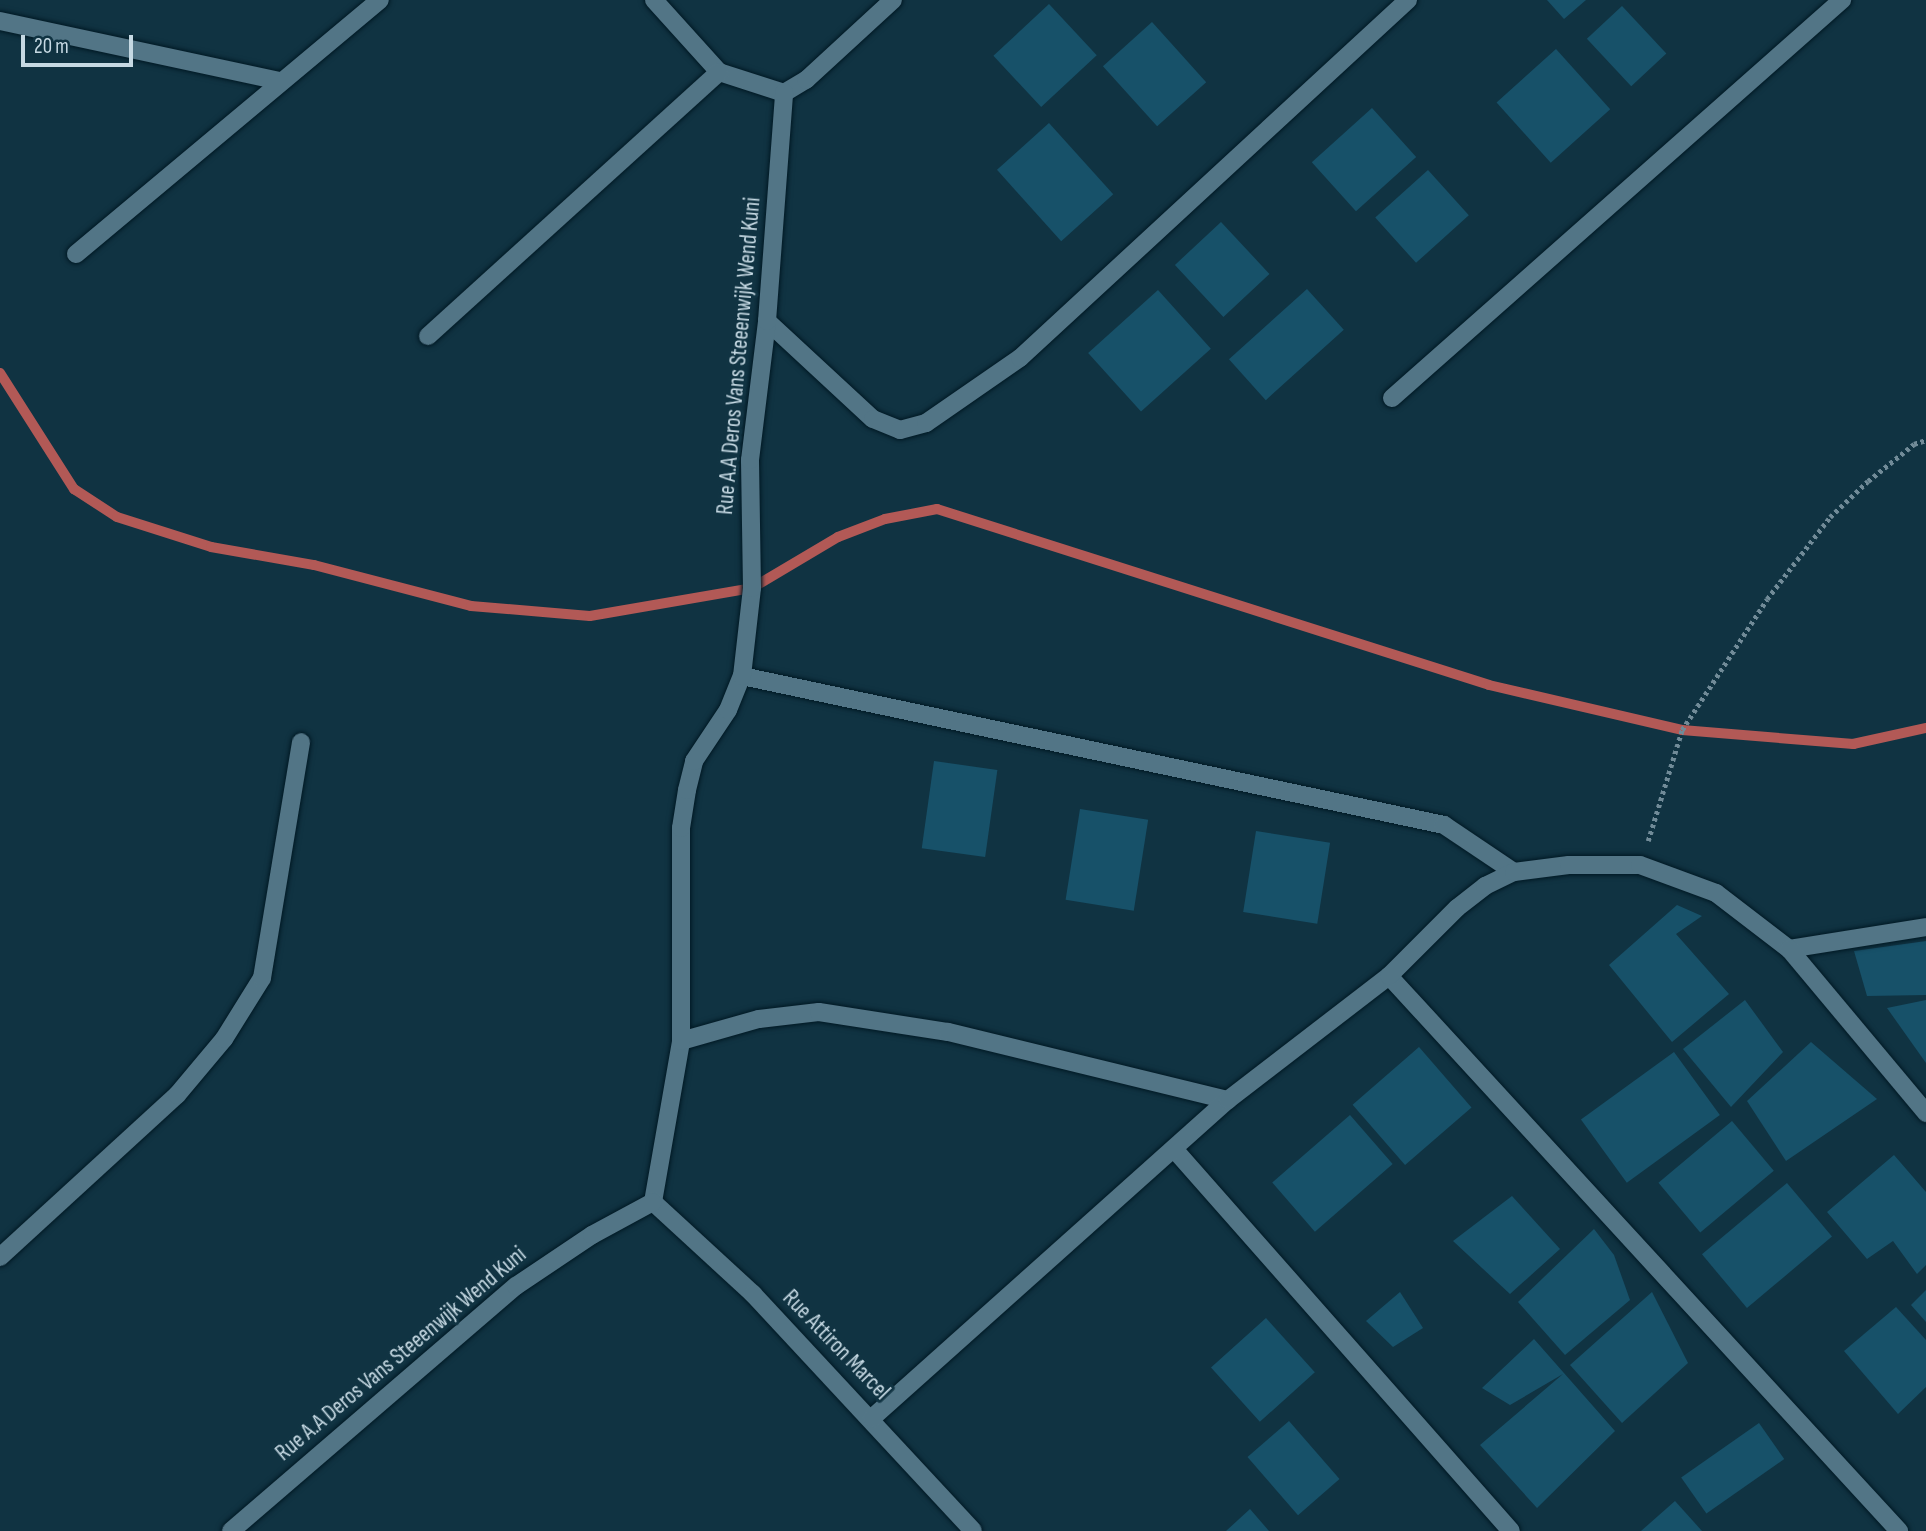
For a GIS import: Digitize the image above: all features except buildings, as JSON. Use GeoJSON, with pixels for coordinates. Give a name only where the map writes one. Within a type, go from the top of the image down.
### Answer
{"type":"FeatureCollection","features":[{"type":"Feature","properties":{"kind":"street"},"geometry":{"type":"LineString","coordinates":[[76,254],[380,0]]}},
{"type":"Feature","properties":{"kind":"street"},"geometry":{"type":"LineString","coordinates":[[653,0],[719,72],[784,93],[806,80],[893,0]]}},
{"type":"Feature","properties":{"kind":"street"},"geometry":{"type":"LineString","coordinates":[[767,321],[873,419],[900,430],[926,423],[1020,358],[1408,0]]}},
{"type":"Feature","properties":{"kind":"street"},"geometry":{"type":"LineString","coordinates":[[1392,398],[1821,6],[1842,0]]}},
{"type":"Feature","properties":{"kind":"street"},"geometry":{"type":"LineString","coordinates":[[0,21],[279,82]]}},
{"type":"Feature","properties":{"kind":"street"},"geometry":{"type":"LineString","coordinates":[[428,336],[719,72]]}},
{"type":"Feature","properties":{"kind":"street","name":"Rue A.A Deros Vans Steeenwijk Wend Kuni"},"geometry":{"type":"LineString","coordinates":[[230,1531],[516,1286],[592,1235],[653,1202],[681,1041],[681,828],[687,790],[694,761],[728,710],[742,676],[752,588],[750,460],[767,321],[784,93]]}},
{"type":"Feature","properties":{"kind":"street"},"geometry":{"type":"LineString","coordinates":[[742,676],[1444,825],[1514,872]]}},
{"type":"Feature","properties":{"kind":"street"},"geometry":{"type":"LineString","coordinates":[[0,1257],[177,1095],[224,1039],[262,978],[302,742]]}},
{"type":"Feature","properties":{"kind":"street"},"geometry":{"type":"LineString","coordinates":[[872,1418],[1228,1100],[1389,976],[1457,908],[1485,886],[1514,872],[1569,865],[1640,865],[1716,893],[1789,949],[1926,1113]]}},
{"type":"Feature","properties":{"kind":"street"},"geometry":{"type":"LineString","coordinates":[[1789,949],[1926,927]]}},
{"type":"Feature","properties":{"kind":"street"},"geometry":{"type":"LineString","coordinates":[[1389,976],[1899,1531]]}},
{"type":"Feature","properties":{"kind":"street"},"geometry":{"type":"LineString","coordinates":[[681,1041],[759,1019],[819,1012],[948,1032],[1228,1100]]}},
{"type":"Feature","properties":{"kind":"street"},"geometry":{"type":"LineString","coordinates":[[1174,1149],[1511,1531]]}},
{"type":"Feature","properties":{"kind":"street","name":"Rue Attiron Marcel"},"geometry":{"type":"LineString","coordinates":[[653,1202],[753,1294],[872,1418],[973,1531]]}},
{"type":"Feature","properties":{"kind":"path"},"geometry":{"type":"LineString","coordinates":[[1640,865],[1682,730],[1767,599],[1830,517],[1913,444],[1926,440]]}},
{"type":"Feature","properties":{"kind":"waterway"},"geometry":{"type":"LineString","coordinates":[[0,373],[74,489],[117,517],[211,547],[314,565],[471,606],[590,616],[752,588],[838,537],[885,519],[937,509],[1489,685],[1682,730],[1853,744],[1926,728]]}}]}
